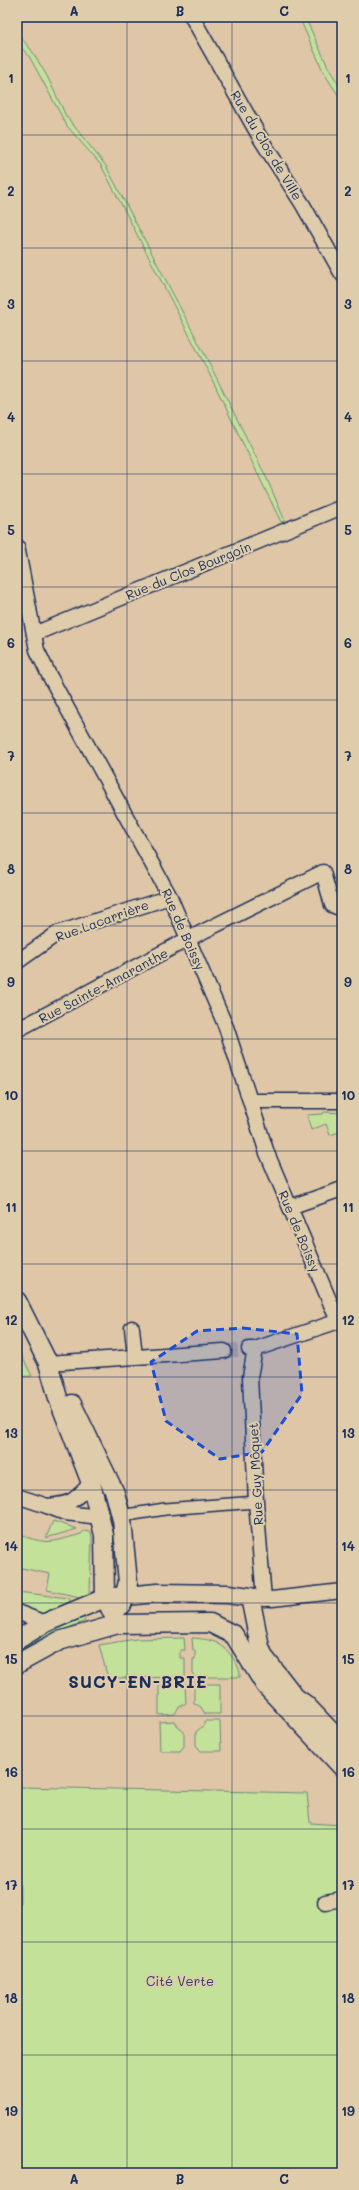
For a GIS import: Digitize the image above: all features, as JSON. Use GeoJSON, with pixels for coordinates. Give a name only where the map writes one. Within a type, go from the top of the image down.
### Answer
{"type":"FeatureCollection","features":[{"type":"Feature","properties":{"kind":"street","name":"Rue du Clos de Ville"},"geometry":{"type":"LineString","coordinates":[[192,17],[262,141],[303,205],[342,274]]}},
{"type":"Feature","properties":{"kind":"street","name":"Rue du Clos Bourgoin"},"geometry":{"type":"LineString","coordinates":[[34,634],[342,507]]}},
{"type":"Feature","properties":{"kind":"street","name":"Rue de Boissy"},"geometry":{"type":"LineString","coordinates":[[17,546],[37,650],[48,673],[156,868],[170,897],[226,1027],[252,1101],[267,1153],[340,1320]]}},
{"type":"Feature","properties":{"kind":"street","name":"Rue Sainte-Amaranthe"},"geometry":{"type":"LineString","coordinates":[[17,1030],[188,939],[323,872],[332,905],[342,909]]}},
{"type":"Feature","properties":{"kind":"street","name":"Rue Lacarrière"},"geometry":{"type":"LineString","coordinates":[[17,962],[58,933],[170,897]]}},
{"type":"Feature","properties":{"kind":"street"},"geometry":{"type":"LineString","coordinates":[[252,1101],[342,1101]]}},
{"type":"Feature","properties":{"kind":"street"},"geometry":{"type":"LineString","coordinates":[[290,1207],[342,1189]]}},
{"type":"Feature","properties":{"kind":"street"},"geometry":{"type":"LineString","coordinates":[[17,1301],[50,1368],[67,1393],[115,1493],[125,1540],[128,1582],[118,1624]]}},
{"type":"Feature","properties":{"kind":"street","name":"Rue Guy Môquet"},"geometry":{"type":"LineString","coordinates":[[257,1598],[256,1502],[250,1377],[252,1349],[340,1320]]}},
{"type":"Feature","properties":{"kind":"street"},"geometry":{"type":"LineString","coordinates":[[132,1328],[135,1357]]}},
{"type":"Feature","properties":{"kind":"street"},"geometry":{"type":"LineString","coordinates":[[50,1368],[135,1357],[224,1351]]}},
{"type":"Feature","properties":{"kind":"street"},"geometry":{"type":"LineString","coordinates":[[50,1368],[58,1398],[91,1483],[104,1535],[105,1598],[118,1624]]}},
{"type":"Feature","properties":{"kind":"street"},"geometry":{"type":"LineString","coordinates":[[47,1506],[66,1504],[78,1496],[91,1483]]}},
{"type":"Feature","properties":{"kind":"street"},"geometry":{"type":"LineString","coordinates":[[17,1496],[65,1513],[100,1517]]}},
{"type":"Feature","properties":{"kind":"street"},"geometry":{"type":"LineString","coordinates":[[121,1516],[165,1509],[256,1502]]}},
{"type":"Feature","properties":{"kind":"street"},"geometry":{"type":"LineString","coordinates":[[17,1640],[45,1623],[105,1598],[125,1594],[228,1594],[257,1598],[342,1591]]}},
{"type":"Feature","properties":{"kind":"street"},"geometry":{"type":"LineString","coordinates":[[257,1598],[260,1647],[264,1657],[295,1696],[305,1704],[342,1744]]}},
{"type":"Feature","properties":{"kind":"street"},"geometry":{"type":"LineString","coordinates":[[17,1612],[45,1623]]}},
{"type":"Feature","properties":{"kind":"street"},"geometry":{"type":"LineString","coordinates":[[17,1664],[60,1641],[118,1624],[210,1623],[234,1635],[265,1685],[342,1767]]}},
{"type":"Feature","properties":{"kind":"street"},"geometry":{"type":"LineString","coordinates":[[325,1902],[342,1900]]}},
{"type":"Feature","properties":{"kind":"highlighted area"},"geometry":{"type":"Polygon","coordinates":[[[243,1328],[297,1334],[302,1394],[262,1452],[220,1459],[166,1421],[151,1362],[197,1331],[243,1328]]]}},
{"type":"Feature","properties":{"kind":"green space"},"geometry":{"type":"Polygon","coordinates":[[[299,17],[305,17],[329,69],[342,90],[342,101],[324,73],[299,17]]]}},
{"type":"Feature","properties":{"kind":"green space"},"geometry":{"type":"Polygon","coordinates":[[[17,33],[32,51],[47,76],[66,116],[106,166],[205,355],[267,479],[285,521],[281,522],[210,375],[101,165],[67,126],[29,56],[17,43],[17,33]]]}},
{"type":"Feature","properties":{"kind":"green space"},"geometry":{"type":"Polygon","coordinates":[[[324,1112],[342,1113],[342,1131],[330,1135],[326,1124],[311,1130],[307,1115],[323,1114],[324,1112]]]}},
{"type":"Feature","properties":{"kind":"green space"},"geometry":{"type":"Polygon","coordinates":[[[17,1347],[32,1376],[17,1377],[17,1347]]]}},
{"type":"Feature","properties":{"kind":"green space"},"geometry":{"type":"Polygon","coordinates":[[[53,1521],[77,1529],[46,1538],[53,1521]]]}},
{"type":"Feature","properties":{"kind":"green space"},"geometry":{"type":"Polygon","coordinates":[[[84,1531],[91,1532],[92,1538],[90,1589],[88,1594],[80,1597],[47,1590],[50,1574],[17,1567],[17,1534],[36,1540],[49,1542],[81,1534],[84,1531]]]}},
{"type":"Feature","properties":{"kind":"green space"},"geometry":{"type":"Polygon","coordinates":[[[17,1592],[69,1598],[70,1602],[42,1614],[17,1606],[17,1592]]]}},
{"type":"Feature","properties":{"kind":"green space"},"geometry":{"type":"Polygon","coordinates":[[[83,1615],[85,1621],[37,1641],[17,1653],[17,1648],[83,1615]]]}},
{"type":"Feature","properties":{"kind":"green space"},"geometry":{"type":"Polygon","coordinates":[[[184,1638],[185,1650],[180,1650],[180,1658],[185,1658],[185,1677],[108,1678],[99,1645],[136,1639],[184,1638]]]}},
{"type":"Feature","properties":{"kind":"green space"},"geometry":{"type":"Polygon","coordinates":[[[192,1638],[206,1639],[222,1646],[237,1664],[240,1677],[193,1677],[193,1659],[195,1659],[195,1650],[193,1650],[192,1638]]]}},
{"type":"Feature","properties":{"kind":"green space"},"geometry":{"type":"Polygon","coordinates":[[[185,1684],[186,1703],[178,1708],[175,1714],[159,1715],[159,1685],[185,1684]]]}},
{"type":"Feature","properties":{"kind":"green space"},"geometry":{"type":"Polygon","coordinates":[[[194,1684],[220,1684],[220,1714],[205,1714],[201,1707],[194,1703],[194,1684]]]}},
{"type":"Feature","properties":{"kind":"green space"},"geometry":{"type":"Polygon","coordinates":[[[175,1721],[178,1727],[184,1732],[184,1746],[180,1751],[160,1751],[159,1722],[175,1721]]]}},
{"type":"Feature","properties":{"kind":"green space"},"geometry":{"type":"Polygon","coordinates":[[[205,1721],[220,1721],[221,1751],[201,1751],[196,1745],[196,1732],[203,1726],[205,1721]]]}},
{"type":"Feature","properties":{"kind":"green space","name":"Cité Verte"},"geometry":{"type":"Polygon","coordinates":[[[18,1787],[307,1793],[310,1823],[342,1825],[342,2173],[17,2173],[17,1904],[20,1903],[18,1787]]]}},
{"type":"Feature","properties":{"kind":"tunnel"},"geometry":{"type":"LineString","coordinates":[[224,1351],[249,1349]]}},
{"type":"Feature","properties":{"kind":"district","name":"SUCY-EN-BRIE"},"geometry":{"type":"Point","coordinates":[138,1681]}}]}
